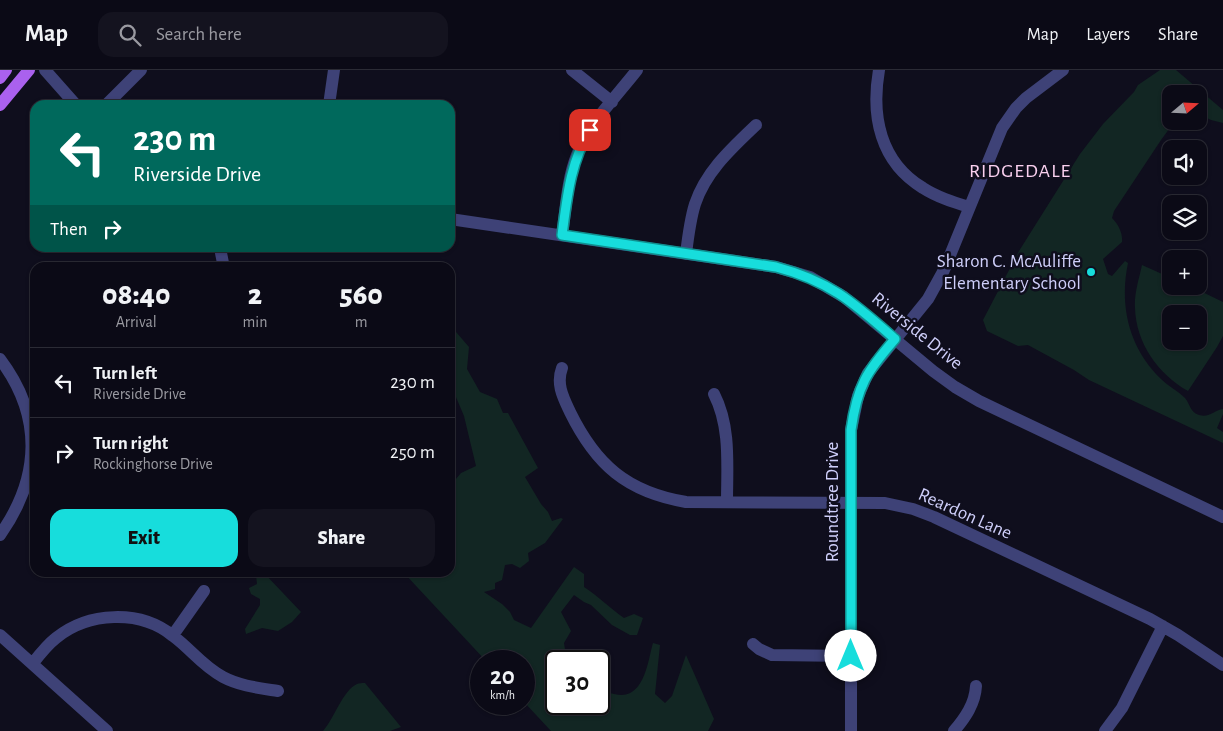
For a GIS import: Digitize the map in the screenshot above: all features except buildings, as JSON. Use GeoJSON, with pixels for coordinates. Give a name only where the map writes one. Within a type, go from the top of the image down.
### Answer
{"type":"FeatureCollection","features":[{"type":"Feature","properties":{"kind":"main road"},"geometry":{"type":"LineString","coordinates":[[0,78],[6,70]]}},
{"type":"Feature","properties":{"kind":"main road"},"geometry":{"type":"LineString","coordinates":[[0,105],[29,70]]}},
{"type":"Feature","properties":{"kind":"street"},"geometry":{"type":"LineString","coordinates":[[45,70],[72,100]]}},
{"type":"Feature","properties":{"kind":"street"},"geometry":{"type":"LineString","coordinates":[[111,100],[141,70]]}},
{"type":"Feature","properties":{"kind":"street"},"geometry":{"type":"LineString","coordinates":[[329,100],[334,70]]}},
{"type":"Feature","properties":{"kind":"street"},"geometry":{"type":"LineString","coordinates":[[572,70],[612,102]]}},
{"type":"Feature","properties":{"kind":"street"},"geometry":{"type":"LineString","coordinates":[[562,235],[570,178],[577,155],[590,130],[637,70]]}},
{"type":"Feature","properties":{"kind":"street"},"geometry":{"type":"LineString","coordinates":[[879,70],[875,100],[876,116],[889,153],[902,170],[922,188],[935,195],[969,207]]}},
{"type":"Feature","properties":{"kind":"street","name":"Roundtree Drive"},"geometry":{"type":"LineString","coordinates":[[851,731],[851,430],[858,396],[868,373],[934,290],[996,142],[1008,118],[1026,98],[1062,70]]}},
{"type":"Feature","properties":{"kind":"street"},"geometry":{"type":"LineString","coordinates":[[686,254],[693,211],[706,180],[719,162],[756,124]]}},
{"type":"Feature","properties":{"kind":"street","name":"Riverside Drive"},"geometry":{"type":"LineString","coordinates":[[455,220],[776,267],[810,278],[844,296],[933,371],[979,401],[1223,517]]}},
{"type":"Feature","properties":{"kind":"street"},"geometry":{"type":"LineString","coordinates":[[0,359],[18,386],[30,424]]}},
{"type":"Feature","properties":{"kind":"street","name":"Reardon Lane"},"geometry":{"type":"LineString","coordinates":[[562,368],[560,383],[564,400],[584,439],[606,466],[638,488],[669,499],[686,502],[851,502],[896,504],[934,517],[1163,626],[1223,665]]}},
{"type":"Feature","properties":{"kind":"street"},"geometry":{"type":"LineString","coordinates":[[714,394],[723,414],[726,430],[727,502]]}},
{"type":"Feature","properties":{"kind":"street"},"geometry":{"type":"LineString","coordinates":[[0,535],[18,503],[30,473]]}},
{"type":"Feature","properties":{"kind":"street"},"geometry":{"type":"LineString","coordinates":[[172,635],[204,591]]}},
{"type":"Feature","properties":{"kind":"street"},"geometry":{"type":"LineString","coordinates":[[33,663],[44,649],[61,634],[81,624],[97,619],[123,617],[153,624],[172,635],[197,659],[225,678],[243,685],[278,691]]}},
{"type":"Feature","properties":{"kind":"street"},"geometry":{"type":"LineString","coordinates":[[1105,731],[1122,708],[1163,626]]}},
{"type":"Feature","properties":{"kind":"street"},"geometry":{"type":"LineString","coordinates":[[0,635],[107,731]]}},
{"type":"Feature","properties":{"kind":"street"},"geometry":{"type":"LineString","coordinates":[[753,644],[772,655],[851,656]]}},
{"type":"Feature","properties":{"kind":"street"},"geometry":{"type":"LineString","coordinates":[[954,731],[972,704],[976,686]]}},
{"type":"Feature","properties":{"kind":"green space"},"geometry":{"type":"Polygon","coordinates":[[[1160,70],[1176,70],[1194,85],[1162,85],[1162,130],[1168,130],[1114,211],[1112,218],[1120,229],[1122,242],[1103,259],[1108,274],[1112,276],[1125,261],[1128,263],[1125,295],[1126,310],[1129,326],[1141,354],[1161,379],[1185,398],[1196,414],[1209,415],[1223,409],[1223,414],[1217,428],[1223,432],[1223,443],[1089,380],[1028,345],[1018,346],[987,331],[983,320],[1019,251],[1080,154],[1103,124],[1134,92],[1138,85],[1160,70]]]}},
{"type":"Feature","properties":{"kind":"green space"},"geometry":{"type":"Polygon","coordinates":[[[1208,97],[1223,110],[1223,123],[1208,118],[1208,97]]]}},
{"type":"Feature","properties":{"kind":"green space"},"geometry":{"type":"Polygon","coordinates":[[[1142,265],[1162,274],[1162,295],[1207,294],[1223,302],[1223,336],[1188,391],[1167,376],[1144,345],[1136,321],[1136,292],[1142,265]]]}},
{"type":"Feature","properties":{"kind":"green space"},"geometry":{"type":"Polygon","coordinates":[[[455,331],[469,347],[467,369],[480,392],[497,399],[503,413],[508,413],[538,468],[525,477],[552,521],[563,519],[545,543],[528,553],[529,561],[520,568],[512,564],[505,565],[502,580],[495,583],[495,589],[484,592],[502,604],[510,612],[514,620],[531,628],[574,567],[584,574],[584,587],[624,618],[634,614],[643,618],[637,635],[630,635],[612,625],[591,605],[574,595],[561,612],[571,631],[564,643],[565,650],[545,650],[545,715],[610,715],[610,693],[622,695],[636,689],[641,683],[647,667],[653,643],[660,645],[655,694],[665,703],[672,696],[686,655],[714,719],[708,731],[551,731],[535,714],[535,650],[476,650],[408,577],[455,577],[455,480],[461,473],[476,466],[464,416],[455,395],[455,331]]]}},
{"type":"Feature","properties":{"kind":"green space"},"geometry":{"type":"Polygon","coordinates":[[[256,577],[268,577],[301,612],[292,622],[278,631],[262,628],[246,634],[245,629],[260,605],[260,599],[251,594],[249,588],[257,584],[256,577]]]}},
{"type":"Feature","properties":{"kind":"green space"},"geometry":{"type":"Polygon","coordinates":[[[365,683],[401,727],[390,731],[323,731],[347,692],[357,684],[365,683]]]}},
{"type":"Feature","properties":{"kind":"place","name":"Sharon C. McAuliffe Elementary School"},"geometry":{"type":"Point","coordinates":[1091,272]}},
{"type":"Feature","properties":{"kind":"district","name":"RIDGEDALE"},"geometry":{"type":"Point","coordinates":[1020,171]}},
{"type":"Feature","properties":{"kind":"route"},"geometry":{"type":"LineString","coordinates":[[590,130],[572,168],[562,235],[776,267],[795,272],[828,286],[844,296],[895,339],[868,373],[853,412],[851,430],[851,656]]}}]}
